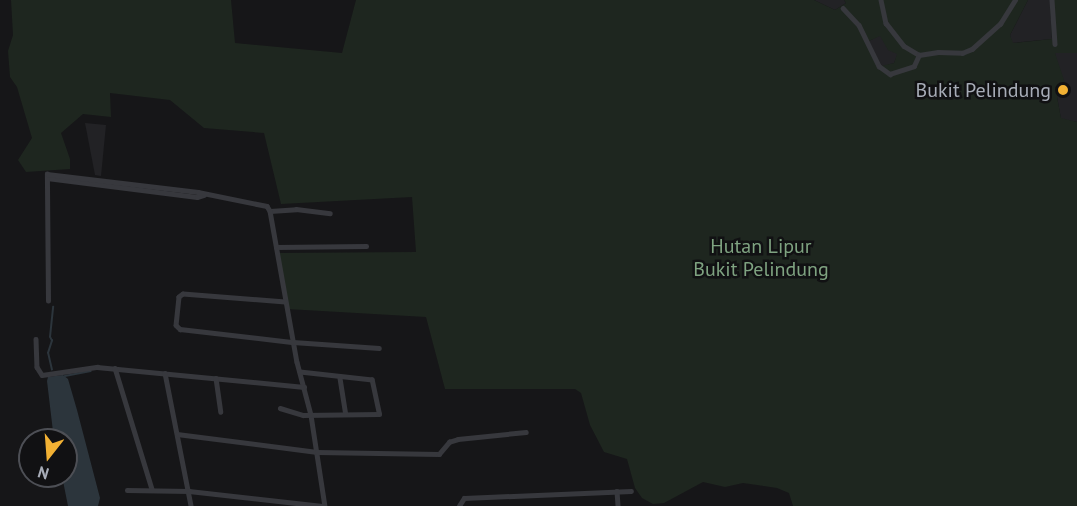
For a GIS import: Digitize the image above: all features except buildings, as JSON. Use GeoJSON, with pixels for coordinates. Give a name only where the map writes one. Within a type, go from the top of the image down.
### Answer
{"type":"FeatureCollection","features":[{"type":"Feature","properties":{"kind":"street"},"geometry":{"type":"LineString","coordinates":[[881,0],[886,24],[904,46],[919,55],[938,52],[962,53],[972,49],[1000,24],[1015,0]]}},
{"type":"Feature","properties":{"kind":"street"},"geometry":{"type":"LineString","coordinates":[[1052,0],[1055,44]]}},
{"type":"Feature","properties":{"kind":"street"},"geometry":{"type":"LineString","coordinates":[[843,8],[859,25],[884,72],[900,72],[914,66],[919,55]]}},
{"type":"Feature","properties":{"kind":"street"},"geometry":{"type":"LineString","coordinates":[[48,302],[47,178],[262,203],[270,211],[293,342],[311,415],[324,506],[189,491],[127,490]]}},
{"type":"Feature","properties":{"kind":"street"},"geometry":{"type":"LineString","coordinates":[[270,211],[296,209],[330,213]]}},
{"type":"Feature","properties":{"kind":"street"},"geometry":{"type":"LineString","coordinates":[[276,247],[366,246]]}},
{"type":"Feature","properties":{"kind":"street"},"geometry":{"type":"LineString","coordinates":[[285,302],[180,296],[176,325],[180,329],[293,342],[379,348]]}},
{"type":"Feature","properties":{"kind":"street"},"geometry":{"type":"LineString","coordinates":[[36,339],[38,367],[42,375],[84,368],[115,368],[304,387]]}},
{"type":"Feature","properties":{"kind":"street"},"geometry":{"type":"LineString","coordinates":[[115,368],[152,489]]}},
{"type":"Feature","properties":{"kind":"street"},"geometry":{"type":"LineString","coordinates":[[165,372],[191,506]]}},
{"type":"Feature","properties":{"kind":"street"},"geometry":{"type":"LineString","coordinates":[[280,408],[311,415],[379,415],[372,380],[300,372]]}},
{"type":"Feature","properties":{"kind":"street"},"geometry":{"type":"LineString","coordinates":[[216,378],[221,412]]}},
{"type":"Feature","properties":{"kind":"street"},"geometry":{"type":"LineString","coordinates":[[340,378],[346,414]]}},
{"type":"Feature","properties":{"kind":"street"},"geometry":{"type":"LineString","coordinates":[[177,434],[317,452],[439,454],[449,442],[458,439],[526,432]]}},
{"type":"Feature","properties":{"kind":"street"},"geometry":{"type":"LineString","coordinates":[[617,491],[618,506]]}},
{"type":"Feature","properties":{"kind":"street"},"geometry":{"type":"LineString","coordinates":[[459,506],[464,498],[631,491]]}},
{"type":"Feature","properties":{"kind":"shaded area"},"geometry":{"type":"Polygon","coordinates":[[[814,0],[844,0],[846,3],[835,10],[814,0]]]}},
{"type":"Feature","properties":{"kind":"shaded area"},"geometry":{"type":"Polygon","coordinates":[[[1028,0],[1050,0],[1052,39],[1012,43],[1010,35],[1028,0]]]}},
{"type":"Feature","properties":{"kind":"shaded area"},"geometry":{"type":"Polygon","coordinates":[[[880,35],[898,54],[894,63],[881,67],[869,41],[880,35]]]}},
{"type":"Feature","properties":{"kind":"shaded area"},"geometry":{"type":"Polygon","coordinates":[[[1055,52],[1077,53],[1077,122],[1061,119],[1057,97],[1055,52]]]}},
{"type":"Feature","properties":{"kind":"shaded area"},"geometry":{"type":"Polygon","coordinates":[[[85,123],[106,125],[101,176],[95,175],[85,123]]]}},
{"type":"Feature","properties":{"kind":"shaded area"},"geometry":{"type":"Polygon","coordinates":[[[63,375],[68,379],[100,498],[98,506],[68,506],[64,488],[78,488],[78,428],[53,428],[48,377],[63,375]]]}},
{"type":"Feature","properties":{"kind":"green space","name":"Hutan Lipur Bukit Pelindung"},"geometry":{"type":"Polygon","coordinates":[[[11,0],[231,0],[235,43],[342,53],[356,0],[814,0],[835,10],[846,3],[844,0],[1028,0],[1010,35],[1013,43],[1052,39],[1050,0],[1077,0],[1077,53],[1055,53],[1065,83],[1057,97],[1061,118],[1077,122],[1077,506],[793,506],[789,493],[777,488],[743,483],[725,487],[703,482],[664,503],[653,504],[642,498],[635,488],[627,459],[604,452],[590,425],[581,393],[575,389],[445,389],[426,317],[287,309],[278,253],[416,252],[412,197],[281,204],[264,133],[204,128],[170,100],[110,93],[111,117],[83,114],[61,133],[70,159],[70,169],[26,172],[18,160],[32,138],[17,87],[10,77],[8,51],[13,35],[11,0]],[[880,36],[869,41],[881,66],[894,63],[897,54],[888,50],[880,36]]]}},
{"type":"Feature","properties":{"kind":"waterway"},"geometry":{"type":"LineString","coordinates":[[52,370],[48,353],[52,341],[50,337],[53,307]]}},
{"type":"Feature","properties":{"kind":"waterway"},"geometry":{"type":"LineString","coordinates":[[65,376],[91,371]]}},
{"type":"Feature","properties":{"kind":"place","name":"Bukit Pelindung"},"geometry":{"type":"Point","coordinates":[1063,90]}}]}
